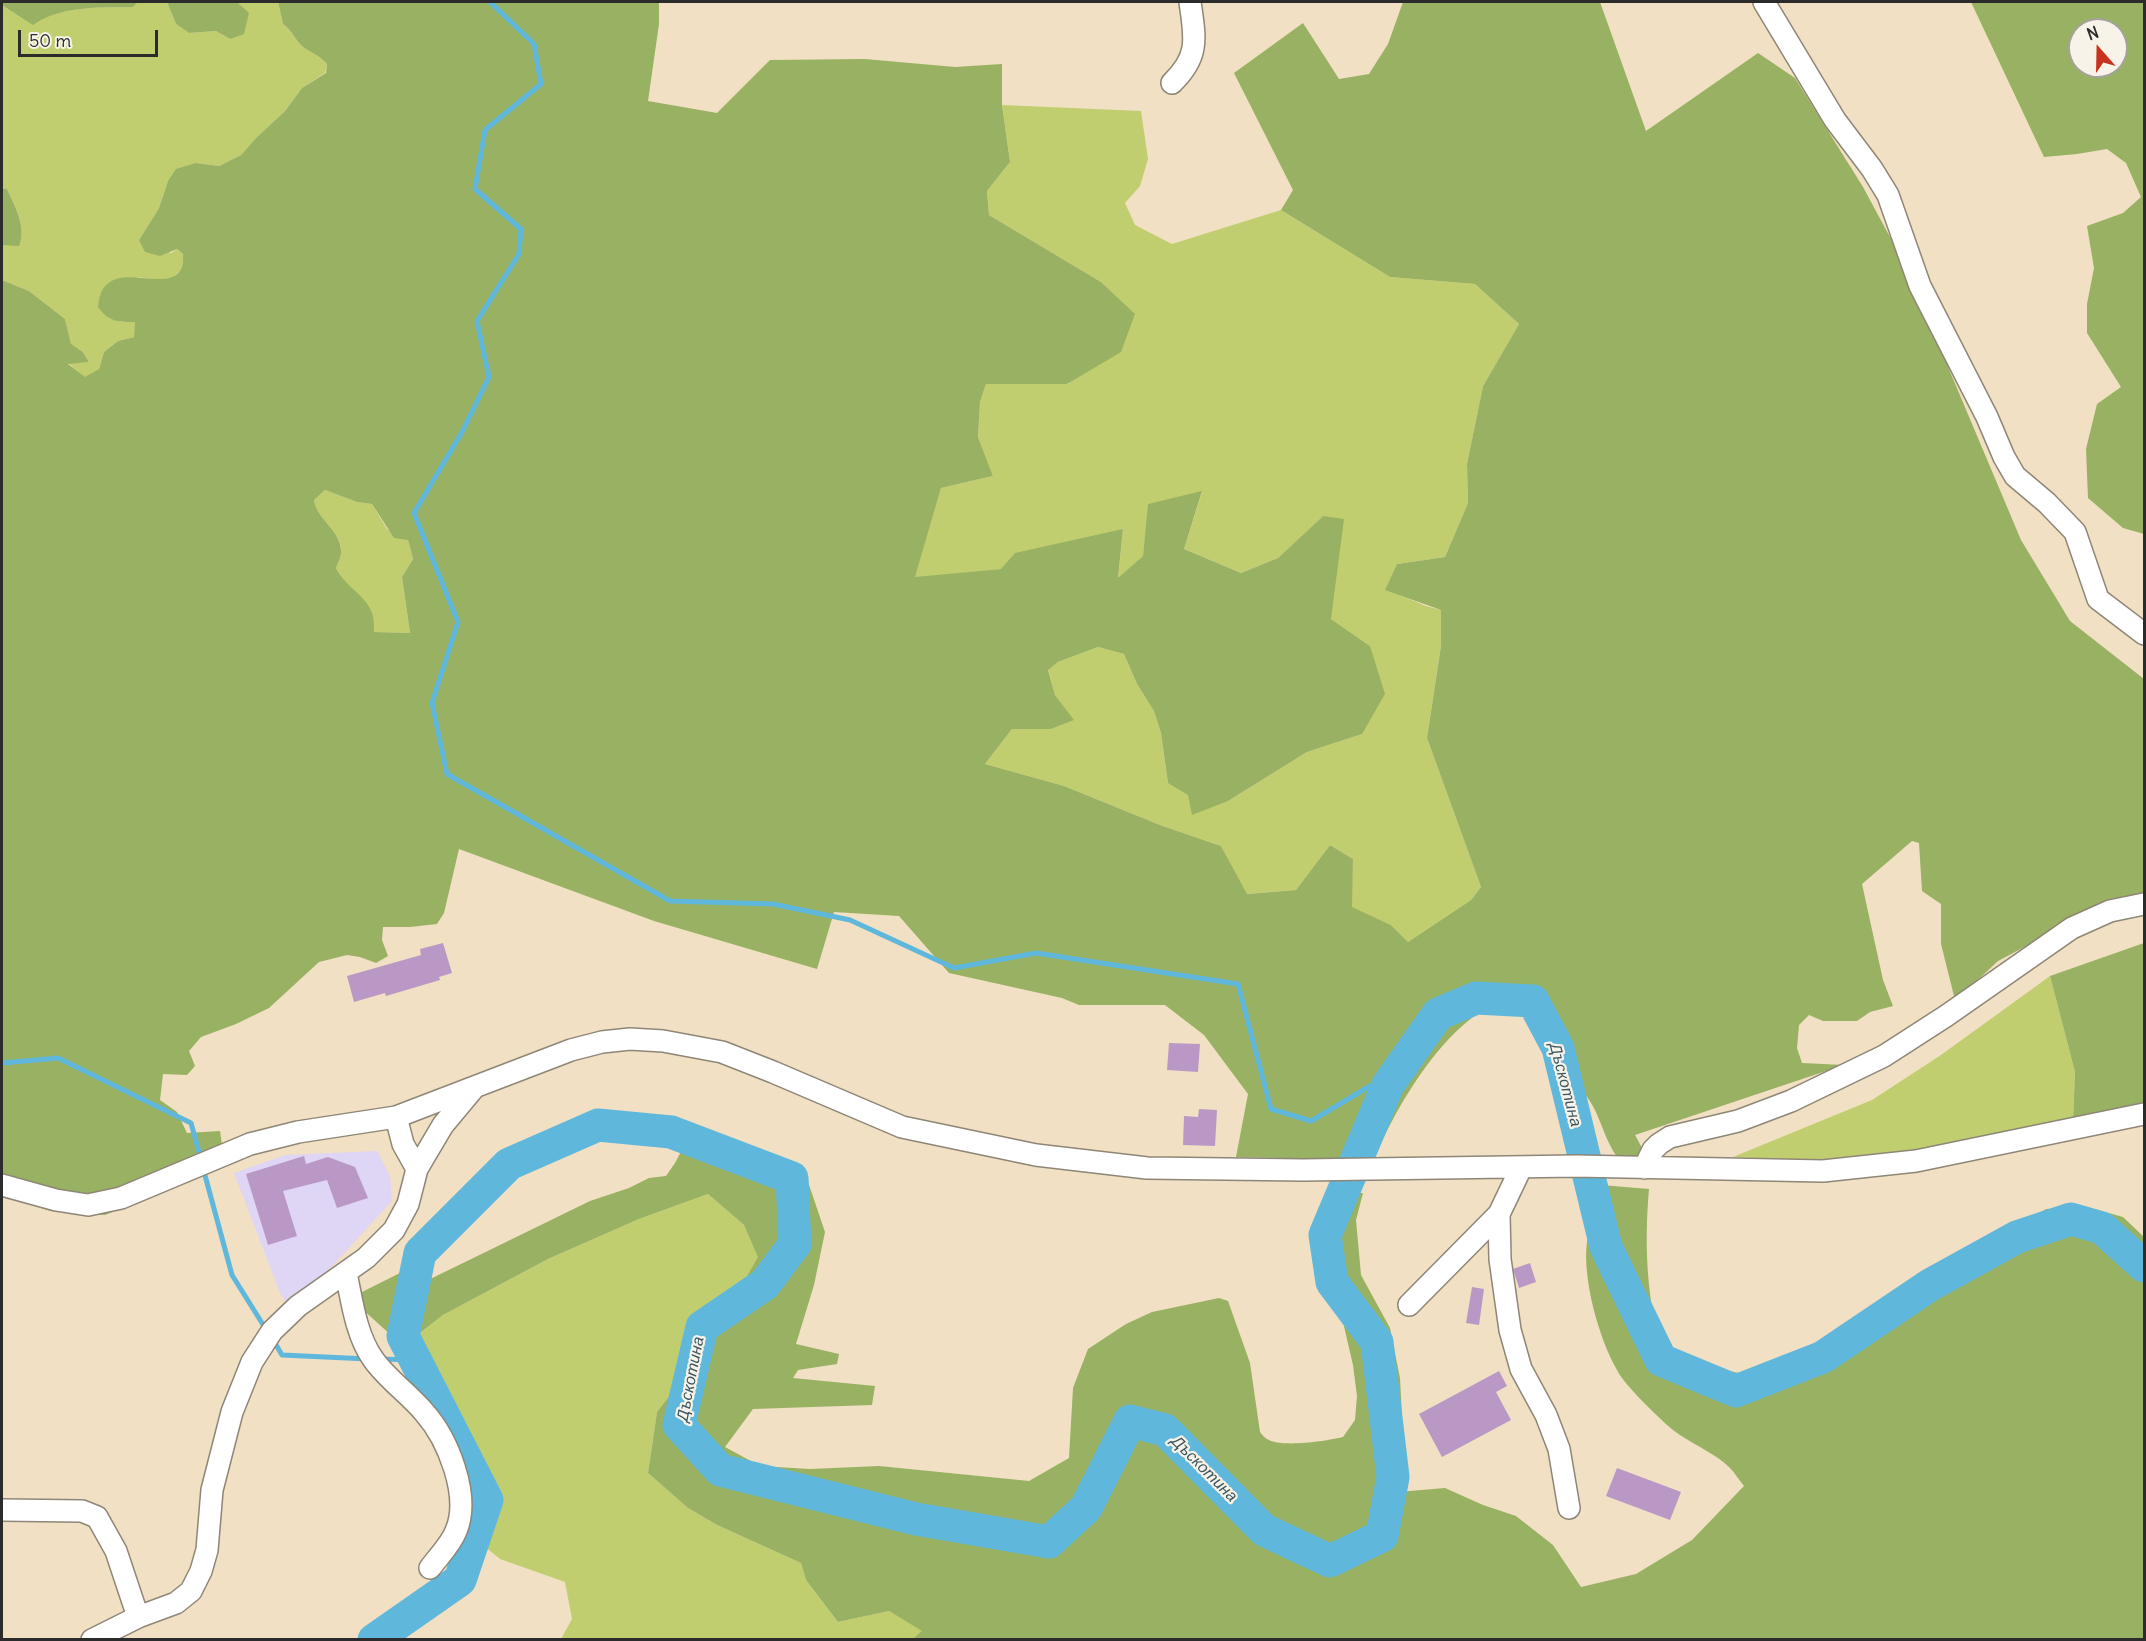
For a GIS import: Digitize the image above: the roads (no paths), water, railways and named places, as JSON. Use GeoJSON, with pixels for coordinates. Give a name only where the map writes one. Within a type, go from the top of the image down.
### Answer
{"type":"FeatureCollection","features":[{"type":"Feature","properties":{"kind":"street"},"geometry":{"type":"LineString","coordinates":[[1172,83],[1185,70],[1194,54],[1190,2]]}},
{"type":"Feature","properties":{"kind":"street"},"geometry":{"type":"LineString","coordinates":[[1764,2],[1835,120],[1872,169],[1888,195],[1920,286],[2015,476],[2047,503],[2075,532],[2098,599],[2145,634]]}},
{"type":"Feature","properties":{"kind":"street"},"geometry":{"type":"LineString","coordinates":[[1644,1168],[1653,1149],[1670,1137],[1738,1122],[1791,1101],[1884,1056],[1946,1016],[2072,928],[2110,911],[2145,904]]}},
{"type":"Feature","properties":{"kind":"street"},"geometry":{"type":"LineString","coordinates":[[2,1185],[56,1200],[88,1204],[121,1198],[250,1144],[298,1132],[396,1117],[571,1050],[602,1042],[630,1040],[663,1041],[722,1052],[773,1071],[902,1127],[1036,1155],[1147,1168],[1375,1170],[1576,1166],[1834,1170],[1916,1161],[2145,1114]]}},
{"type":"Feature","properties":{"kind":"street"},"geometry":{"type":"LineString","coordinates":[[92,1640],[138,1617],[176,1603],[191,1591],[201,1571],[207,1550],[212,1490],[232,1412],[252,1362],[272,1331],[298,1306],[366,1258],[394,1230],[408,1204],[417,1169],[443,1125],[473,1088]]}},
{"type":"Feature","properties":{"kind":"street"},"geometry":{"type":"LineString","coordinates":[[396,1117],[403,1144],[417,1169]]}},
{"type":"Feature","properties":{"kind":"street"},"geometry":{"type":"LineString","coordinates":[[1409,1305],[1499,1214],[1521,1168]]}},
{"type":"Feature","properties":{"kind":"street"},"geometry":{"type":"LineString","coordinates":[[1499,1214],[1500,1259],[1510,1330],[1521,1369],[1546,1415],[1560,1449],[1569,1508]]}},
{"type":"Feature","properties":{"kind":"street"},"geometry":{"type":"LineString","coordinates":[[346,1273],[355,1315],[362,1337],[373,1359],[426,1413],[443,1441],[455,1469],[461,1493],[460,1517],[456,1532],[430,1568]]}},
{"type":"Feature","properties":{"kind":"street"},"geometry":{"type":"LineString","coordinates":[[2,1510],[82,1511],[98,1517],[116,1551],[138,1617]]}},
{"type":"Feature","properties":{"kind":"waterway"},"geometry":{"type":"LineString","coordinates":[[490,2],[534,44],[541,84],[485,130],[475,189],[521,229],[519,254],[477,321],[489,377],[462,432],[414,513],[458,622],[432,703],[447,774],[670,901],[773,904],[850,920],[954,968],[1036,953],[1238,984],[1271,1109],[1311,1121],[1370,1086],[1388,1085]]}},
{"type":"Feature","properties":{"kind":"waterway","name":"Дъскотина"},"geometry":{"type":"LineString","coordinates":[[374,1640],[460,1580],[487,1500],[403,1336],[420,1253],[509,1164],[598,1125],[671,1132],[792,1178],[795,1244],[765,1284],[702,1327],[679,1425],[720,1470],[916,1519],[1049,1542],[1086,1508],[1130,1421],[1165,1430],[1264,1530],[1330,1561],[1382,1536],[1393,1477],[1377,1342],[1332,1282],[1325,1235],[1388,1085],[1438,1014],[1476,998],[1533,1001],[1558,1048],[1606,1247],[1661,1360],[1736,1391],[1823,1357],[1930,1285],[2017,1237],[2071,1219],[2102,1228],[2144,1266]]}},
{"type":"Feature","properties":{"kind":"waterway"},"geometry":{"type":"LineString","coordinates":[[2,1063],[58,1058],[191,1123],[201,1159]]}},
{"type":"Feature","properties":{"kind":"waterway"},"geometry":{"type":"LineString","coordinates":[[203,1168],[232,1275],[267,1331]]}},
{"type":"Feature","properties":{"kind":"waterway"},"geometry":{"type":"LineString","coordinates":[[272,1338],[282,1355],[368,1359]]}},
{"type":"Feature","properties":{"kind":"waterway"},"geometry":{"type":"LineString","coordinates":[[380,1359],[416,1360]]}}]}
